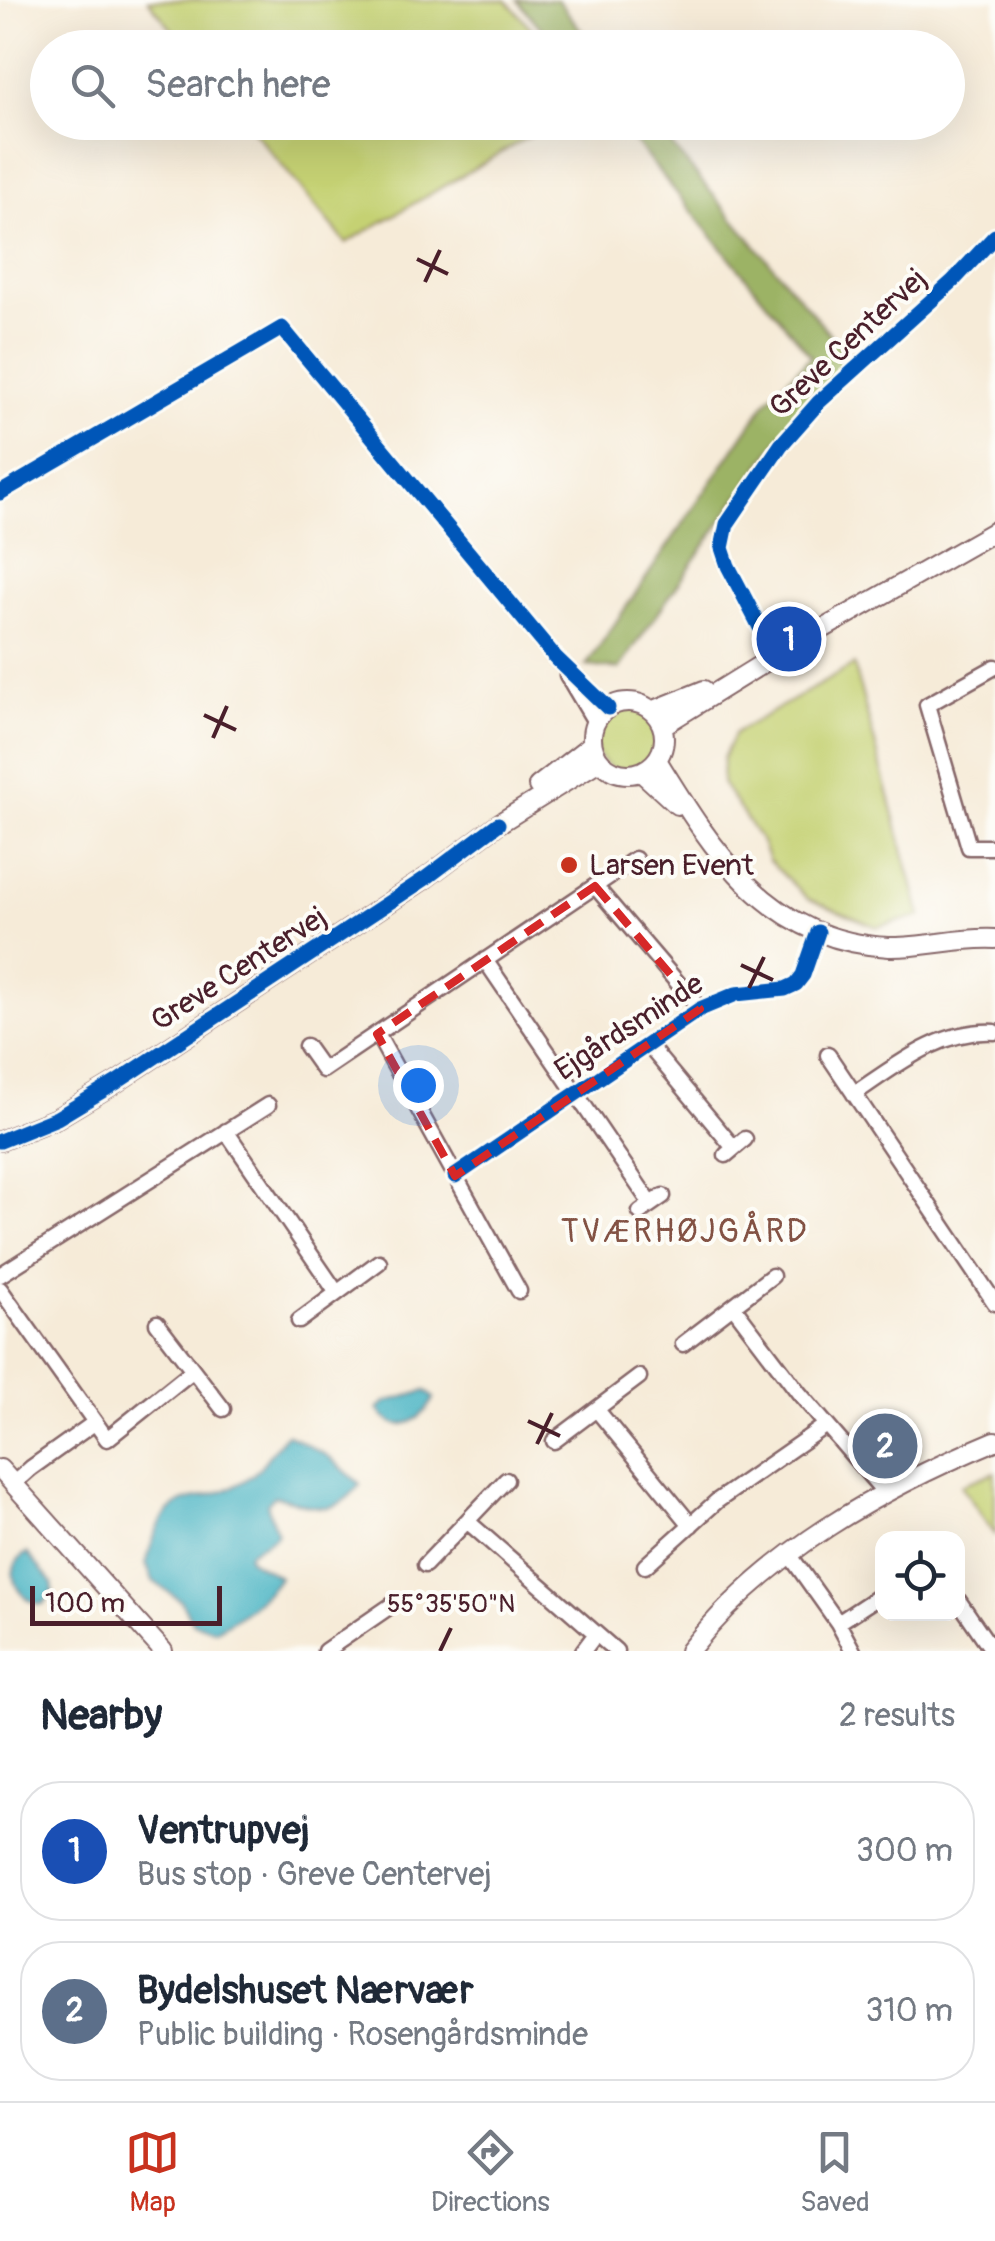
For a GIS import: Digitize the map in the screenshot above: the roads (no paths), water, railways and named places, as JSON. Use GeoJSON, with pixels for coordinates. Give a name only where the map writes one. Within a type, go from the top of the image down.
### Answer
{"type":"FeatureCollection","features":[{"type":"Feature","properties":{"kind":"street","name":"Greve Centervej"},"geometry":{"type":"LineString","coordinates":[[776,656],[728,566],[722,548],[727,524],[781,445],[819,402],[953,282],[995,236]]}},
{"type":"Feature","properties":{"kind":"street"},"geometry":{"type":"LineString","coordinates":[[0,493],[282,328],[602,715],[596,752],[618,773],[642,772],[657,760],[664,737],[657,718],[630,702],[602,715]]}},
{"type":"Feature","properties":{"kind":"street"},"geometry":{"type":"LineString","coordinates":[[657,718],[751,671],[995,531]]}},
{"type":"Feature","properties":{"kind":"street"},"geometry":{"type":"LineString","coordinates":[[995,667],[927,705],[969,846],[995,847]]}},
{"type":"Feature","properties":{"kind":"street","name":"Greve Centervej"},"geometry":{"type":"LineString","coordinates":[[0,1142],[57,1118],[117,1082],[426,878],[498,824],[542,782],[596,752]]}},
{"type":"Feature","properties":{"kind":"street"},"geometry":{"type":"LineString","coordinates":[[657,760],[696,823],[749,889],[781,913],[842,940],[885,947],[995,939]]}},
{"type":"Feature","properties":{"kind":"street"},"geometry":{"type":"LineString","coordinates":[[642,772],[696,823]]}},
{"type":"Feature","properties":{"kind":"street"},"geometry":{"type":"LineString","coordinates":[[306,1046],[323,1070],[635,859]]}},
{"type":"Feature","properties":{"kind":"street","name":"Ejgårdsminde"},"geometry":{"type":"LineString","coordinates":[[595,886],[700,1009]]}},
{"type":"Feature","properties":{"kind":"street","name":"Ejgårdsminde"},"geometry":{"type":"LineString","coordinates":[[455,1176],[700,1009],[736,994],[785,989],[796,984],[818,932]]}},
{"type":"Feature","properties":{"kind":"street","name":"Ejgårdsminde"},"geometry":{"type":"LineString","coordinates":[[485,960],[651,1204]]}},
{"type":"Feature","properties":{"kind":"street"},"geometry":{"type":"LineString","coordinates":[[854,1094],[936,1042],[961,1034],[995,1032]]}},
{"type":"Feature","properties":{"kind":"street"},"geometry":{"type":"LineString","coordinates":[[376,1034],[518,1290]]}},
{"type":"Feature","properties":{"kind":"street","name":"Ejgårdsminde"},"geometry":{"type":"LineString","coordinates":[[649,1046],[735,1148]]}},
{"type":"Feature","properties":{"kind":"street"},"geometry":{"type":"LineString","coordinates":[[828,1055],[995,1303]]}},
{"type":"Feature","properties":{"kind":"street"},"geometry":{"type":"LineString","coordinates":[[0,1275],[268,1105]]}},
{"type":"Feature","properties":{"kind":"street"},"geometry":{"type":"LineString","coordinates":[[226,1131],[337,1292]]}},
{"type":"Feature","properties":{"kind":"street"},"geometry":{"type":"LineString","coordinates":[[299,1321],[380,1262]]}},
{"type":"Feature","properties":{"kind":"street"},"geometry":{"type":"LineString","coordinates":[[683,1344],[772,1276]]}},
{"type":"Feature","properties":{"kind":"street"},"geometry":{"type":"LineString","coordinates":[[0,1289],[107,1439],[192,1371]]}},
{"type":"Feature","properties":{"kind":"street"},"geometry":{"type":"LineString","coordinates":[[733,1306],[885,1493]]}},
{"type":"Feature","properties":{"kind":"street"},"geometry":{"type":"LineString","coordinates":[[156,1323],[223,1409]]}},
{"type":"Feature","properties":{"kind":"street"},"geometry":{"type":"LineString","coordinates":[[554,1441],[639,1376]]}},
{"type":"Feature","properties":{"kind":"street"},"geometry":{"type":"LineString","coordinates":[[597,1410],[691,1525]]}},
{"type":"Feature","properties":{"kind":"street"},"geometry":{"type":"LineString","coordinates":[[13,1484],[94,1423]]}},
{"type":"Feature","properties":{"kind":"street"},"geometry":{"type":"LineString","coordinates":[[645,1566],[746,1479],[826,1425]]}},
{"type":"Feature","properties":{"kind":"street"},"geometry":{"type":"LineString","coordinates":[[689,1651],[733,1601],[789,1554],[885,1493],[995,1441]]}},
{"type":"Feature","properties":{"kind":"street"},"geometry":{"type":"LineString","coordinates":[[0,1469],[163,1651]]}},
{"type":"Feature","properties":{"kind":"street"},"geometry":{"type":"LineString","coordinates":[[426,1565],[506,1480]]}},
{"type":"Feature","properties":{"kind":"street"},"geometry":{"type":"LineString","coordinates":[[467,1521],[616,1651]]}},
{"type":"Feature","properties":{"kind":"street"},"geometry":{"type":"LineString","coordinates":[[789,1554],[853,1651]]}},
{"type":"Feature","properties":{"kind":"street"},"geometry":{"type":"LineString","coordinates":[[838,1623],[875,1599]]}},
{"type":"Feature","properties":{"kind":"street"},"geometry":{"type":"LineString","coordinates":[[325,1651],[392,1606]]}},
{"type":"Feature","properties":{"kind":"street"},"geometry":{"type":"LineString","coordinates":[[965,1610],[992,1651]]}},
{"type":"Feature","properties":{"kind":"street"},"geometry":{"type":"LineString","coordinates":[[582,1651],[595,1635]]}},
{"type":"Feature","properties":{"kind":"street"},"geometry":{"type":"LineString","coordinates":[[344,1638],[354,1651]]}},
{"type":"Feature","properties":{"kind":"water"},"geometry":{"type":"Polygon","coordinates":[[[426,1391],[434,1398],[429,1407],[408,1423],[392,1422],[378,1409],[385,1402],[426,1391]]]}},
{"type":"Feature","properties":{"kind":"water"},"geometry":{"type":"Polygon","coordinates":[[[287,1434],[328,1456],[360,1484],[350,1496],[331,1507],[274,1496],[267,1504],[277,1534],[247,1555],[279,1577],[260,1599],[223,1626],[215,1630],[193,1623],[180,1600],[153,1581],[146,1564],[164,1517],[186,1500],[232,1487],[251,1476],[287,1434]]]}},
{"type":"Feature","properties":{"kind":"water"},"geometry":{"type":"Polygon","coordinates":[[[27,1553],[52,1582],[53,1591],[43,1604],[25,1597],[15,1583],[15,1567],[27,1553]]]}},
{"type":"Feature","properties":{"kind":"place","name":"Ventrupvej"},"geometry":{"type":"Point","coordinates":[789,639]}},
{"type":"Feature","properties":{"kind":"place","name":"Larsen Event"},"geometry":{"type":"Point","coordinates":[569,865]}},
{"type":"Feature","properties":{"kind":"place","name":"Bydelshuset Nærvær"},"geometry":{"type":"Point","coordinates":[885,1446]}},
{"type":"Feature","properties":{"kind":"district","name":"TVÆRHØJGÅRD"},"geometry":{"type":"Point","coordinates":[685,1232]}}]}
